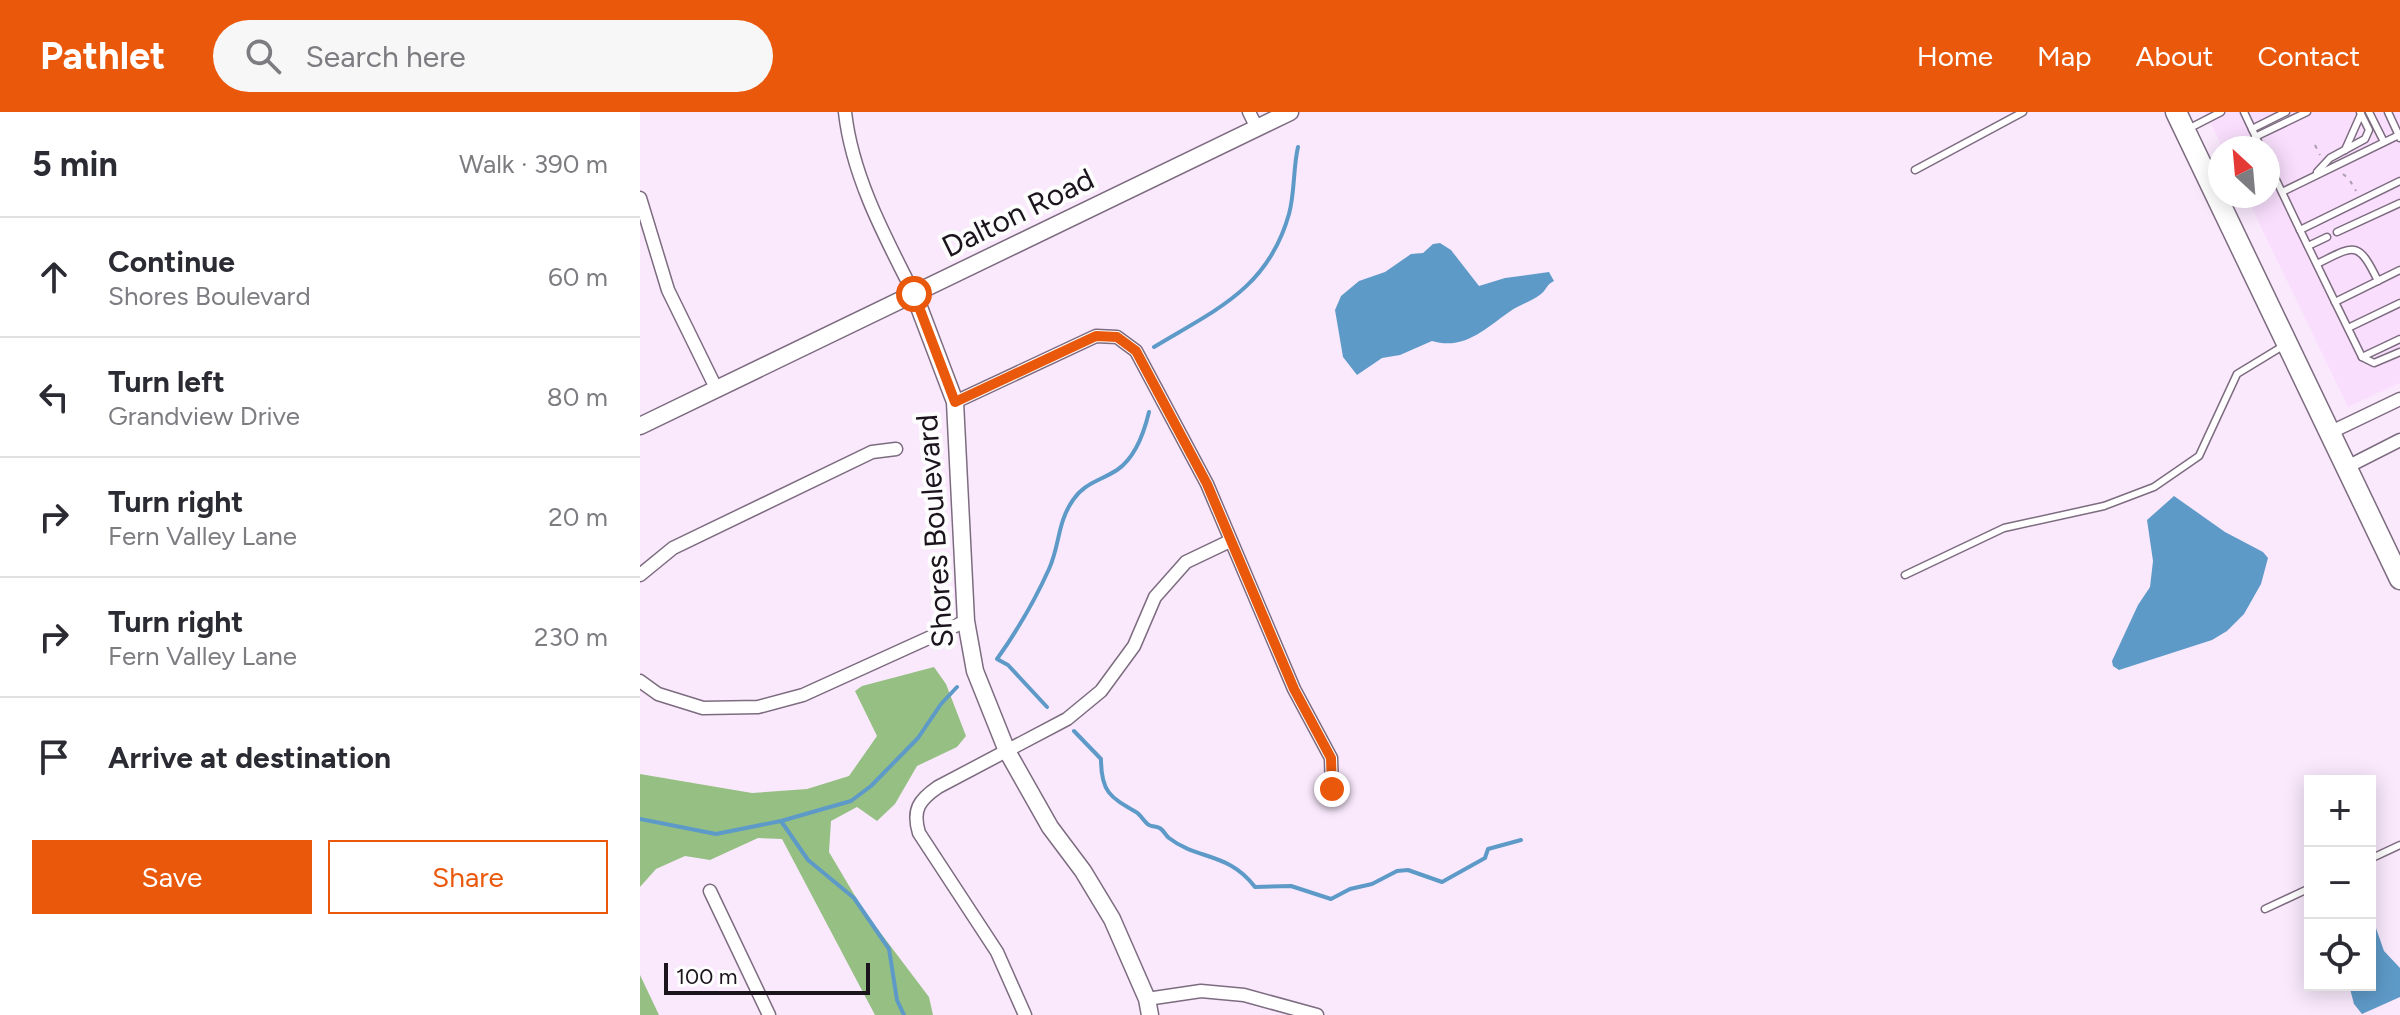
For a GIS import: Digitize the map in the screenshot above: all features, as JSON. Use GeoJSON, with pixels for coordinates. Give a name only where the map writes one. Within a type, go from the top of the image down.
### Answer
{"type":"FeatureCollection","features":[{"type":"Feature","properties":{"kind":"main road"},"geometry":{"type":"LineString","coordinates":[[2178,117],[2400,579]]}},
{"type":"Feature","properties":{"kind":"street"},"geometry":{"type":"LineString","coordinates":[[845,112],[849,141],[869,200],[914,294]]}},
{"type":"Feature","properties":{"kind":"street"},"geometry":{"type":"LineString","coordinates":[[1249,112],[1257,128]]}},
{"type":"Feature","properties":{"kind":"street","name":"Dalton Road"},"geometry":{"type":"LineString","coordinates":[[640,426],[1290,112]]}},
{"type":"Feature","properties":{"kind":"street"},"geometry":{"type":"LineString","coordinates":[[640,198],[668,290],[716,388]]}},
{"type":"Feature","properties":{"kind":"street","name":"Shores Boulevard"},"geometry":{"type":"LineString","coordinates":[[914,294],[955,402],[966,621],[975,671],[1007,751],[1050,827],[1083,871],[1112,919],[1149,1007]]}},
{"type":"Feature","properties":{"kind":"street"},"geometry":{"type":"LineString","coordinates":[[955,402],[1096,336],[1117,337],[1136,351],[1207,484],[1294,689],[1331,758],[1332,789]]}},
{"type":"Feature","properties":{"kind":"street"},"geometry":{"type":"LineString","coordinates":[[2329,433],[2400,399]]}},
{"type":"Feature","properties":{"kind":"street"},"geometry":{"type":"LineString","coordinates":[[2345,468],[2400,440]]}},
{"type":"Feature","properties":{"kind":"street"},"geometry":{"type":"LineString","coordinates":[[640,575],[673,548],[872,452],[896,449]]}},
{"type":"Feature","properties":{"kind":"street"},"geometry":{"type":"LineString","coordinates":[[1025,1015],[997,952],[919,833],[915,820],[916,808],[923,797],[959,774],[1067,719],[1101,691],[1134,646],[1155,597],[1186,562],[1230,541]]}},
{"type":"Feature","properties":{"kind":"street"},"geometry":{"type":"LineString","coordinates":[[640,681],[658,694],[703,708],[758,707],[803,695],[966,621]]}},
{"type":"Feature","properties":{"kind":"street"},"geometry":{"type":"LineString","coordinates":[[710,891],[769,1015]]}},
{"type":"Feature","properties":{"kind":"street"},"geometry":{"type":"LineString","coordinates":[[1149,1007],[1201,991],[1244,995],[1317,1015]]}},
{"type":"Feature","properties":{"kind":"lane"},"geometry":{"type":"LineString","coordinates":[[1915,170],[2023,112]]}},
{"type":"Feature","properties":{"kind":"lane"},"geometry":{"type":"LineString","coordinates":[[2178,117],[2221,112]]}},
{"type":"Feature","properties":{"kind":"lane"},"geometry":{"type":"LineString","coordinates":[[2244,112],[2255,136]]}},
{"type":"Feature","properties":{"kind":"lane"},"geometry":{"type":"LineString","coordinates":[[2252,129],[2286,112]]}},
{"type":"Feature","properties":{"kind":"lane"},"geometry":{"type":"LineString","coordinates":[[2257,136],[2307,112]]}},
{"type":"Feature","properties":{"kind":"lane"},"geometry":{"type":"LineString","coordinates":[[2369,112],[2384,142]]}},
{"type":"Feature","properties":{"kind":"lane"},"geometry":{"type":"LineString","coordinates":[[2282,192],[2399,136],[2388,112]]}},
{"type":"Feature","properties":{"kind":"lane"},"geometry":{"type":"LineString","coordinates":[[2312,177],[2330,158],[2368,135],[2368,124],[2360,113]]}},
{"type":"Feature","properties":{"kind":"lane"},"geometry":{"type":"LineString","coordinates":[[2345,150],[2360,113]]}},
{"type":"Feature","properties":{"kind":"lane"},"geometry":{"type":"LineString","coordinates":[[2300,230],[2400,181]]}},
{"type":"Feature","properties":{"kind":"lane"},"geometry":{"type":"LineString","coordinates":[[2337,232],[2398,204],[2388,187]]}},
{"type":"Feature","properties":{"kind":"lane"},"geometry":{"type":"LineString","coordinates":[[2280,188],[2362,357],[2374,363],[2400,352]]}},
{"type":"Feature","properties":{"kind":"lane"},"geometry":{"type":"LineString","coordinates":[[2308,246],[2327,237]]}},
{"type":"Feature","properties":{"kind":"lane"},"geometry":{"type":"LineString","coordinates":[[2317,264],[2343,251],[2358,250],[2366,256],[2378,281]]}},
{"type":"Feature","properties":{"kind":"lane"},"geometry":{"type":"LineString","coordinates":[[2335,302],[2400,270]]}},
{"type":"Feature","properties":{"kind":"lane"},"geometry":{"type":"LineString","coordinates":[[2348,328],[2400,303]]}},
{"type":"Feature","properties":{"kind":"lane"},"geometry":{"type":"LineString","coordinates":[[2362,357],[2400,339]]}},
{"type":"Feature","properties":{"kind":"lane"},"geometry":{"type":"LineString","coordinates":[[1905,575],[2004,528],[2104,506],[2154,487],[2199,456],[2237,374],[2286,344]]}},
{"type":"Feature","properties":{"kind":"lane"},"geometry":{"type":"LineString","coordinates":[[2376,856],[2400,845]]}},
{"type":"Feature","properties":{"kind":"lane"},"geometry":{"type":"LineString","coordinates":[[2265,909],[2304,891]]}},
{"type":"Feature","properties":{"kind":"shaded area"},"geometry":{"type":"Polygon","coordinates":[[[2205,112],[2400,112],[2400,383],[2348,407],[2252,208],[2280,208],[2280,136],[2217,136],[2205,112]]]}},
{"type":"Feature","properties":{"kind":"green space"},"geometry":{"type":"Polygon","coordinates":[[[934,667],[946,684],[966,736],[957,747],[917,766],[895,804],[877,821],[857,807],[831,821],[829,852],[864,911],[929,997],[933,1015],[875,1015],[782,839],[758,838],[710,860],[685,856],[656,869],[640,887],[640,774],[752,793],[807,789],[849,776],[877,736],[855,691],[862,686],[934,667]]]}},
{"type":"Feature","properties":{"kind":"green space"},"geometry":{"type":"Polygon","coordinates":[[[640,975],[659,1015],[640,1015],[640,975]]]}},
{"type":"Feature","properties":{"kind":"water"},"geometry":{"type":"Polygon","coordinates":[[[1440,243],[1451,250],[1479,286],[1505,278],[1549,272],[1554,281],[1538,296],[1475,336],[1455,343],[1432,341],[1400,355],[1382,358],[1357,375],[1343,357],[1335,310],[1341,296],[1359,281],[1385,272],[1411,254],[1423,253],[1433,244],[1440,243]]]}},
{"type":"Feature","properties":{"kind":"water"},"geometry":{"type":"Polygon","coordinates":[[[2174,496],[2225,532],[2263,552],[2268,558],[2261,584],[2244,614],[2227,631],[2212,640],[2119,670],[2112,661],[2138,605],[2150,587],[2153,561],[2147,520],[2174,496]]]}},
{"type":"Feature","properties":{"kind":"water"},"geometry":{"type":"Polygon","coordinates":[[[2376,928],[2384,951],[2400,968],[2400,997],[2362,1014],[2354,1004],[2351,991],[2376,991],[2376,928]]]}},
{"type":"Feature","properties":{"kind":"waterway"},"geometry":{"type":"LineString","coordinates":[[1154,347],[1236,295],[1268,261],[1289,214],[1298,147]]}},
{"type":"Feature","properties":{"kind":"waterway"},"geometry":{"type":"LineString","coordinates":[[1047,707],[1008,665],[997,659],[1044,581],[1064,517],[1073,500],[1082,490],[1117,470],[1129,459],[1149,412]]}},
{"type":"Feature","properties":{"kind":"waterway"},"geometry":{"type":"LineString","coordinates":[[640,819],[716,834],[781,821],[851,801],[871,786],[918,738],[957,687]]}},
{"type":"Feature","properties":{"kind":"waterway"},"geometry":{"type":"LineString","coordinates":[[1074,731],[1101,759],[1105,786],[1114,797],[1180,845],[1235,868],[1255,887],[1291,886],[1331,899],[1397,871],[1408,870],[1442,882],[1485,858],[1488,849],[1521,840]]}},
{"type":"Feature","properties":{"kind":"waterway"},"geometry":{"type":"LineString","coordinates":[[781,821],[808,860],[854,898],[889,949],[897,1000],[904,1015]]}},
{"type":"Feature","properties":{"kind":"route"},"geometry":{"type":"LineString","coordinates":[[914,294],[955,402],[1096,336],[1117,337],[1136,351],[1207,484],[1294,689],[1331,758],[1332,789]]}}]}
